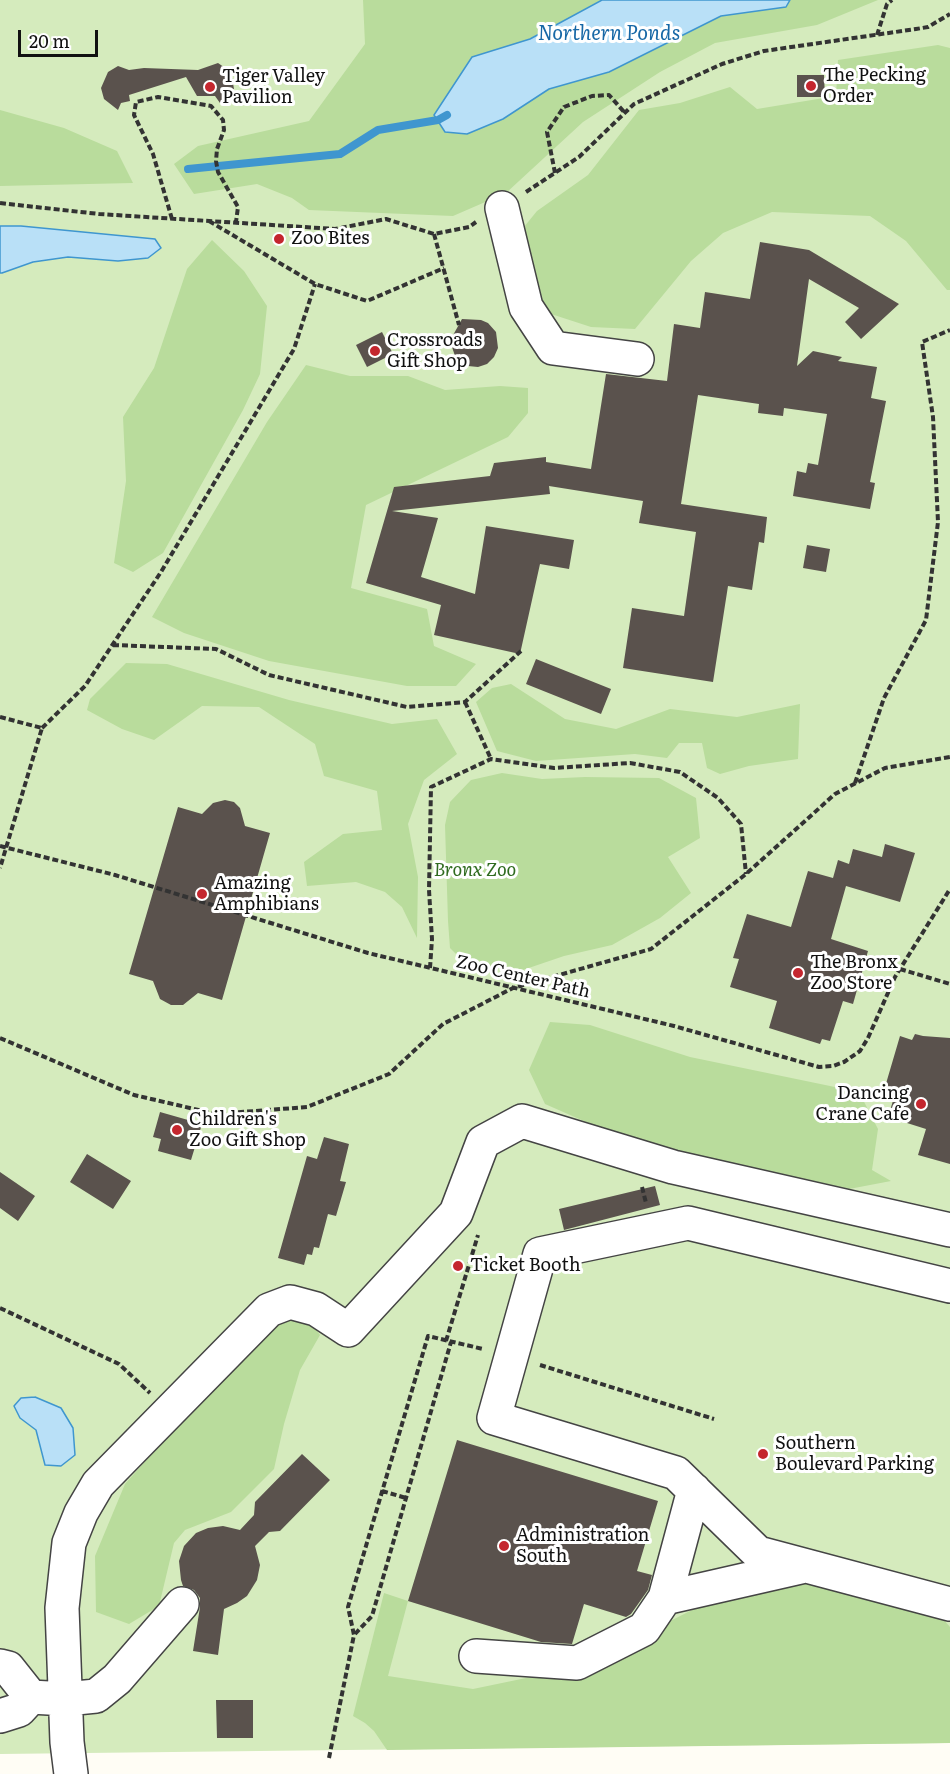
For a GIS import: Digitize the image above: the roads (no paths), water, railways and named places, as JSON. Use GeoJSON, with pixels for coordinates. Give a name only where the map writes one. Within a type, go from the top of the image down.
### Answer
{"type":"FeatureCollection","features":[{"type":"Feature","properties":{"kind":"lane"},"geometry":{"type":"LineString","coordinates":[[502,207],[526,307],[553,348],[638,359]]}},
{"type":"Feature","properties":{"kind":"lane"},"geometry":{"type":"LineString","coordinates":[[71,1774],[68,1756],[62,1608],[69,1543],[81,1513],[98,1484],[269,1310],[290,1302],[316,1309],[348,1330],[456,1213],[483,1142],[522,1121],[673,1167],[950,1230]]}},
{"type":"Feature","properties":{"kind":"lane"},"geometry":{"type":"LineString","coordinates":[[950,1286],[688,1223],[540,1254],[494,1418],[676,1473],[758,1553],[950,1604]]}},
{"type":"Feature","properties":{"kind":"lane"},"geometry":{"type":"LineString","coordinates":[[476,1656],[577,1663],[644,1629],[665,1598],[694,1490]]}},
{"type":"Feature","properties":{"kind":"lane"},"geometry":{"type":"LineString","coordinates":[[665,1598],[806,1566]]}},
{"type":"Feature","properties":{"kind":"lane"},"geometry":{"type":"LineString","coordinates":[[0,1666],[8,1668],[31,1697],[66,1699],[96,1696],[117,1679],[183,1604]]}},
{"type":"Feature","properties":{"kind":"lane"},"geometry":{"type":"LineString","coordinates":[[0,1716],[19,1710],[31,1697]]}},
{"type":"Feature","properties":{"kind":"water","name":"Northern Ponds"},"geometry":{"type":"Polygon","coordinates":[[[602,0],[790,0],[786,7],[721,16],[609,72],[549,89],[503,119],[467,134],[445,132],[434,115],[472,57],[530,39],[602,0]]]}},
{"type":"Feature","properties":{"kind":"water"},"geometry":{"type":"Polygon","coordinates":[[[0,226],[155,239],[161,248],[148,258],[118,261],[68,257],[33,262],[0,273],[0,226]]]}},
{"type":"Feature","properties":{"kind":"water"},"geometry":{"type":"Polygon","coordinates":[[[35,1397],[61,1408],[73,1428],[75,1455],[61,1466],[45,1465],[36,1430],[20,1418],[14,1406],[21,1398],[35,1397]]]}},
{"type":"Feature","properties":{"kind":"waterway"},"geometry":{"type":"LineString","coordinates":[[188,169],[340,154],[378,130],[438,120],[447,115]]}},
{"type":"Feature","properties":{"kind":"place","name":"The Pecking Order"},"geometry":{"type":"Point","coordinates":[811,86]}},
{"type":"Feature","properties":{"kind":"place","name":"Tiger Valley Pavilion"},"geometry":{"type":"Point","coordinates":[210,87]}},
{"type":"Feature","properties":{"kind":"place","name":"Zoo Bites"},"geometry":{"type":"Point","coordinates":[279,239]}},
{"type":"Feature","properties":{"kind":"place","name":"Crossroads Gift Shop"},"geometry":{"type":"Point","coordinates":[375,351]}},
{"type":"Feature","properties":{"kind":"place","name":"Amazing Amphibians"},"geometry":{"type":"Point","coordinates":[202,894]}},
{"type":"Feature","properties":{"kind":"place","name":"The Bronx Zoo Store"},"geometry":{"type":"Point","coordinates":[798,973]}},
{"type":"Feature","properties":{"kind":"place","name":"Dancing Crane Cafe"},"geometry":{"type":"Point","coordinates":[921,1104]}},
{"type":"Feature","properties":{"kind":"place","name":"Children's Zoo Gift Shop"},"geometry":{"type":"Point","coordinates":[177,1130]}},
{"type":"Feature","properties":{"kind":"place","name":"Ticket Booth"},"geometry":{"type":"Point","coordinates":[458,1266]}},
{"type":"Feature","properties":{"kind":"place","name":"Southern Boulevard Parking"},"geometry":{"type":"Point","coordinates":[763,1454]}},
{"type":"Feature","properties":{"kind":"place","name":"Administration South"},"geometry":{"type":"Point","coordinates":[504,1546]}},
{"type":"Feature","properties":{"kind":"park label","name":"Bronx Zoo"},"geometry":{"type":"Point","coordinates":[475,871]}}]}
